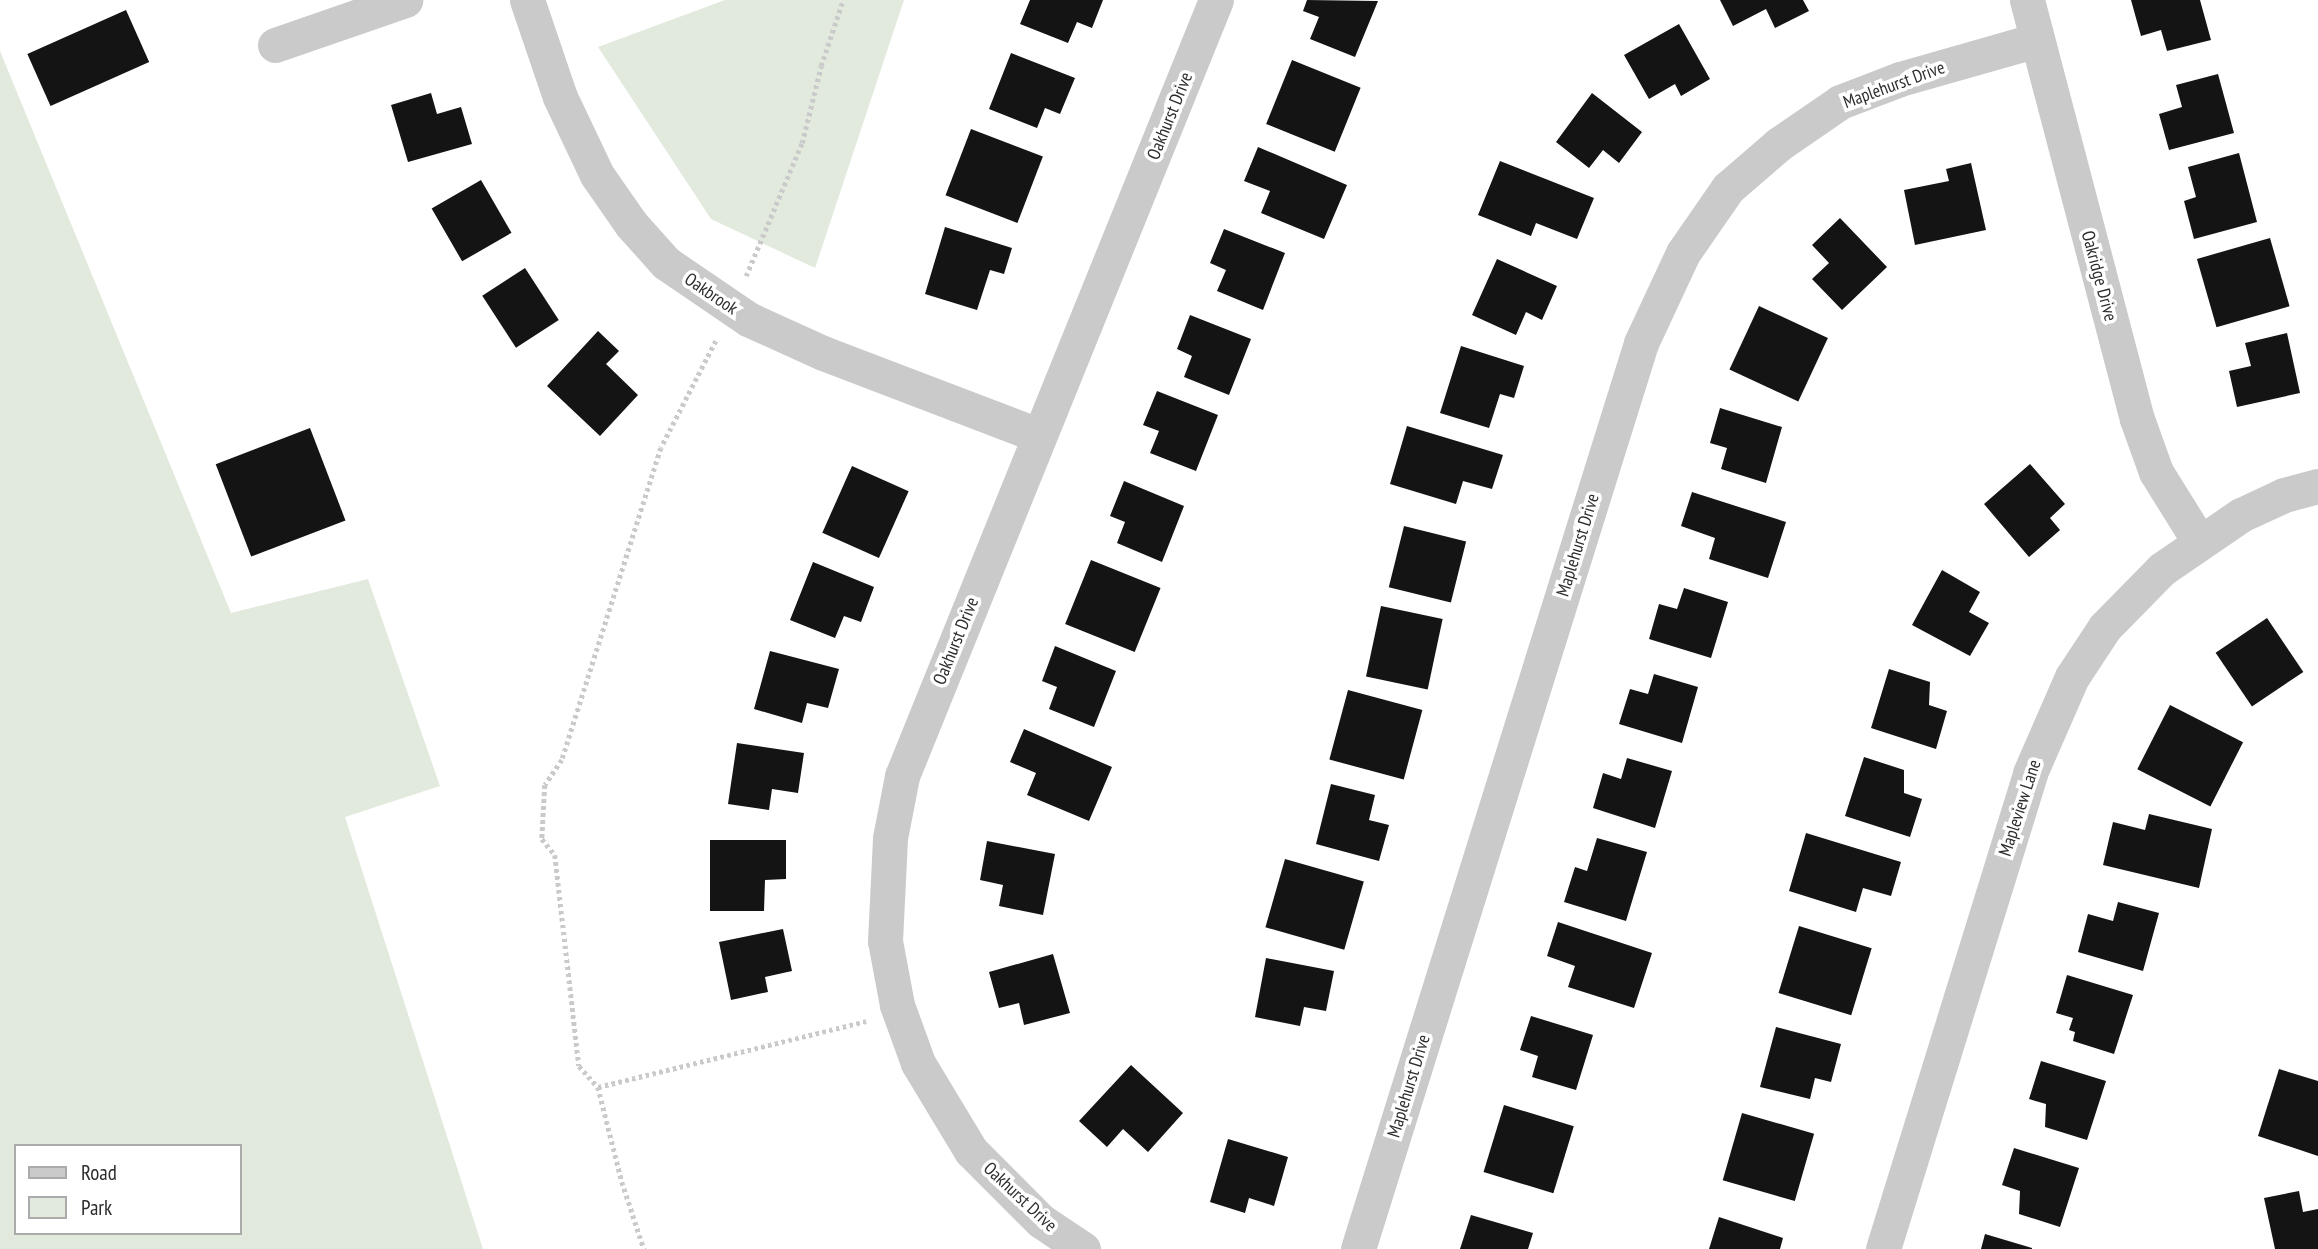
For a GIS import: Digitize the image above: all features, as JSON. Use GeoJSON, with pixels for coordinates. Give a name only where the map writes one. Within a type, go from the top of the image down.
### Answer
{"type":"FeatureCollection","features":[{"type":"Feature","properties":{"kind":"street"},"geometry":{"type":"LineString","coordinates":[[275,45],[405,0]]}},
{"type":"Feature","properties":{"kind":"street","name":"Oakbrook"},"geometry":{"type":"LineString","coordinates":[[527,0],[560,97],[597,175],[631,224],[666,262],[730,309],[823,353],[1038,435]]}},
{"type":"Feature","properties":{"kind":"street","name":"Oakhurst Drive"},"geometry":{"type":"LineString","coordinates":[[1083,1249],[1041,1221],[971,1151],[918,1063],[900,1013],[885,941],[890,838],[902,776],[1216,0]]}},
{"type":"Feature","properties":{"kind":"street","name":"Oakridge Drive"},"geometry":{"type":"LineString","coordinates":[[2026,0],[2137,419],[2156,472],[2199,541]]}},
{"type":"Feature","properties":{"kind":"street","name":"Maplehurst Drive"},"geometry":{"type":"LineString","coordinates":[[1358,1249],[1641,343],[1684,253],[1728,188],[1779,144],[1840,102],[1900,79],[2037,40]]}},
{"type":"Feature","properties":{"kind":"street","name":"Mapleview Lane"},"geometry":{"type":"LineString","coordinates":[[1883,1249],[2048,725],[2105,627],[2162,569],[2199,541],[2263,505],[2318,486]]}},
{"type":"Feature","properties":{"kind":"path"},"geometry":{"type":"LineString","coordinates":[[644,1249],[622,1182],[598,1087],[579,1066],[555,855],[542,839],[545,785],[562,760],[661,449],[730,309],[802,143],[821,66],[843,0]]}},
{"type":"Feature","properties":{"kind":"path"},"geometry":{"type":"LineString","coordinates":[[598,1087],[900,1013]]}},
{"type":"Feature","properties":{"kind":"green space"},"geometry":{"type":"Polygon","coordinates":[[[725,0],[904,0],[815,268],[711,219],[598,47],[725,0]]]}},
{"type":"Feature","properties":{"kind":"green space"},"geometry":{"type":"Polygon","coordinates":[[[0,51],[231,613],[368,579],[440,786],[345,817],[483,1249],[0,1249],[0,51]]]}},
{"type":"Feature","properties":{"kind":"building"},"geometry":{"type":"Polygon","coordinates":[[[1030,0],[1103,0],[1092,28],[1077,22],[1068,43],[1020,24],[1030,0]]]}},
{"type":"Feature","properties":{"kind":"building"},"geometry":{"type":"Polygon","coordinates":[[[1307,0],[1378,1],[1355,57],[1310,39],[1319,17],[1303,11],[1307,0]]]}},
{"type":"Feature","properties":{"kind":"building"},"geometry":{"type":"Polygon","coordinates":[[[1720,0],[1803,0],[1809,11],[1775,28],[1766,9],[1733,26],[1720,0]]]}},
{"type":"Feature","properties":{"kind":"building"},"geometry":{"type":"Polygon","coordinates":[[[2131,0],[2200,0],[2211,40],[2167,51],[2161,30],[2141,36],[2131,0]]]}},
{"type":"Feature","properties":{"kind":"building"},"geometry":{"type":"Polygon","coordinates":[[[126,10],[149,62],[51,106],[27,54],[126,10]]]}},
{"type":"Feature","properties":{"kind":"building"},"geometry":{"type":"Polygon","coordinates":[[[1679,24],[1710,79],[1681,96],[1675,84],[1649,99],[1624,55],[1679,24]]]}},
{"type":"Feature","properties":{"kind":"building"},"geometry":{"type":"Polygon","coordinates":[[[1011,53],[1075,78],[1060,114],[1045,108],[1037,128],[989,109],[1011,53]]]}},
{"type":"Feature","properties":{"kind":"building"},"geometry":{"type":"Polygon","coordinates":[[[1292,60],[1361,88],[1335,152],[1266,124],[1292,60]]]}},
{"type":"Feature","properties":{"kind":"building"},"geometry":{"type":"Polygon","coordinates":[[[2218,74],[2234,133],[2169,150],[2159,114],[2182,107],[2176,85],[2218,74]]]}},
{"type":"Feature","properties":{"kind":"building"},"geometry":{"type":"Polygon","coordinates":[[[431,93],[437,114],[461,107],[472,144],[408,162],[391,105],[431,93]]]}},
{"type":"Feature","properties":{"kind":"building"},"geometry":{"type":"Polygon","coordinates":[[[1592,93],[1642,132],[1619,163],[1603,150],[1589,168],[1556,142],[1592,93]]]}},
{"type":"Feature","properties":{"kind":"building"},"geometry":{"type":"Polygon","coordinates":[[[971,129],[1043,157],[1017,223],[946,195],[971,129]]]}},
{"type":"Feature","properties":{"kind":"building"},"geometry":{"type":"Polygon","coordinates":[[[1258,147],[1347,185],[1324,239],[1261,213],[1270,191],[1244,181],[1258,147]]]}},
{"type":"Feature","properties":{"kind":"building"},"geometry":{"type":"Polygon","coordinates":[[[2239,153],[2257,222],[2194,239],[2184,201],[2196,197],[2188,167],[2239,153]]]}},
{"type":"Feature","properties":{"kind":"building"},"geometry":{"type":"Polygon","coordinates":[[[1500,161],[1594,198],[1577,239],[1536,223],[1531,236],[1478,215],[1500,161]]]}},
{"type":"Feature","properties":{"kind":"building"},"geometry":{"type":"Polygon","coordinates":[[[1971,163],[1986,230],[1915,245],[1904,190],[1949,181],[1946,169],[1971,163]]]}},
{"type":"Feature","properties":{"kind":"building"},"geometry":{"type":"Polygon","coordinates":[[[481,180],[512,233],[462,261],[432,208],[481,180]]]}},
{"type":"Feature","properties":{"kind":"building"},"geometry":{"type":"Polygon","coordinates":[[[1840,218],[1887,267],[1842,310],[1812,279],[1829,263],[1812,245],[1840,218]]]}},
{"type":"Feature","properties":{"kind":"building"},"geometry":{"type":"Polygon","coordinates":[[[945,227],[1012,248],[1004,274],[990,270],[977,310],[925,294],[945,227]]]}},
{"type":"Feature","properties":{"kind":"building"},"geometry":{"type":"Polygon","coordinates":[[[1224,229],[1285,253],[1263,310],[1217,291],[1226,270],[1210,263],[1224,229]]]}},
{"type":"Feature","properties":{"kind":"building"},"geometry":{"type":"Polygon","coordinates":[[[2270,238],[2290,306],[2217,327],[2197,259],[2270,238]]]}},
{"type":"Feature","properties":{"kind":"building"},"geometry":{"type":"Polygon","coordinates":[[[1497,259],[1557,286],[1542,320],[1526,312],[1516,335],[1472,315],[1497,259]]]}},
{"type":"Feature","properties":{"kind":"building"},"geometry":{"type":"Polygon","coordinates":[[[525,268],[559,320],[516,348],[482,296],[525,268]]]}},
{"type":"Feature","properties":{"kind":"building"},"geometry":{"type":"Polygon","coordinates":[[[1759,306],[1828,338],[1798,402],[1729,369],[1759,306]]]}},
{"type":"Feature","properties":{"kind":"building"},"geometry":{"type":"Polygon","coordinates":[[[1190,315],[1251,339],[1229,395],[1184,377],[1192,356],[1177,349],[1190,315]]]}},
{"type":"Feature","properties":{"kind":"building"},"geometry":{"type":"Polygon","coordinates":[[[598,331],[619,351],[606,364],[638,395],[600,436],[547,386],[598,331]]]}},
{"type":"Feature","properties":{"kind":"building"},"geometry":{"type":"Polygon","coordinates":[[[2287,333],[2300,393],[2237,407],[2229,371],[2251,366],[2245,343],[2287,333]]]}},
{"type":"Feature","properties":{"kind":"building"},"geometry":{"type":"Polygon","coordinates":[[[1461,346],[1524,366],[1514,398],[1500,394],[1489,428],[1440,413],[1461,346]]]}},
{"type":"Feature","properties":{"kind":"building"},"geometry":{"type":"Polygon","coordinates":[[[1157,391],[1218,415],[1196,471],[1150,453],[1159,431],[1143,425],[1157,391]]]}},
{"type":"Feature","properties":{"kind":"building"},"geometry":{"type":"Polygon","coordinates":[[[1720,408],[1782,427],[1766,483],[1721,469],[1727,448],[1710,443],[1720,408]]]}},
{"type":"Feature","properties":{"kind":"building"},"geometry":{"type":"Polygon","coordinates":[[[1407,426],[1503,455],[1492,489],[1463,481],[1456,504],[1390,484],[1407,426]]]}},
{"type":"Feature","properties":{"kind":"building"},"geometry":{"type":"Polygon","coordinates":[[[310,428],[345,520],[251,557],[216,464],[310,428]]]}},
{"type":"Feature","properties":{"kind":"building"},"geometry":{"type":"Polygon","coordinates":[[[2030,464],[2065,504],[2050,518],[2060,530],[2029,557],[1984,504],[2030,464]]]}},
{"type":"Feature","properties":{"kind":"building"},"geometry":{"type":"Polygon","coordinates":[[[852,466],[909,491],[879,558],[822,533],[852,466]]]}},
{"type":"Feature","properties":{"kind":"building"},"geometry":{"type":"Polygon","coordinates":[[[1124,481],[1184,506],[1162,562],[1117,543],[1125,522],[1110,516],[1124,481]]]}},
{"type":"Feature","properties":{"kind":"building"},"geometry":{"type":"Polygon","coordinates":[[[1692,492],[1786,522],[1768,578],[1709,559],[1715,538],[1681,526],[1692,492]]]}},
{"type":"Feature","properties":{"kind":"building"},"geometry":{"type":"Polygon","coordinates":[[[1404,526],[1466,541],[1451,603],[1389,587],[1404,526]]]}},
{"type":"Feature","properties":{"kind":"building"},"geometry":{"type":"Polygon","coordinates":[[[1091,560],[1161,588],[1135,652],[1065,624],[1091,560]]]}},
{"type":"Feature","properties":{"kind":"building"},"geometry":{"type":"Polygon","coordinates":[[[813,562],[874,587],[861,622],[844,616],[835,638],[790,620],[813,562]]]}},
{"type":"Feature","properties":{"kind":"building"},"geometry":{"type":"Polygon","coordinates":[[[1942,570],[1980,592],[1969,612],[1989,623],[1970,656],[1912,625],[1942,570]]]}},
{"type":"Feature","properties":{"kind":"building"},"geometry":{"type":"Polygon","coordinates":[[[1684,588],[1728,602],[1711,658],[1649,639],[1659,604],[1677,609],[1684,588]]]}},
{"type":"Feature","properties":{"kind":"building"},"geometry":{"type":"Polygon","coordinates":[[[1381,606],[1443,619],[1428,690],[1366,676],[1381,606]]]}},
{"type":"Feature","properties":{"kind":"building"},"geometry":{"type":"Polygon","coordinates":[[[2267,618],[2303,672],[2252,707],[2216,653],[2267,618]]]}},
{"type":"Feature","properties":{"kind":"building"},"geometry":{"type":"Polygon","coordinates":[[[1055,646],[1116,671],[1094,727],[1049,709],[1057,687],[1042,681],[1055,646]]]}},
{"type":"Feature","properties":{"kind":"building"},"geometry":{"type":"Polygon","coordinates":[[[770,651],[839,669],[828,708],[807,703],[802,723],[754,709],[770,651]]]}},
{"type":"Feature","properties":{"kind":"building"},"geometry":{"type":"Polygon","coordinates":[[[1889,669],[1930,682],[1929,705],[1947,711],[1936,749],[1871,728],[1889,669]]]}},
{"type":"Feature","properties":{"kind":"building"},"geometry":{"type":"Polygon","coordinates":[[[1654,674],[1698,687],[1682,743],[1619,724],[1630,689],[1648,694],[1654,674]]]}},
{"type":"Feature","properties":{"kind":"building"},"geometry":{"type":"Polygon","coordinates":[[[1348,690],[1422,710],[1404,779],[1329,760],[1348,690]]]}},
{"type":"Feature","properties":{"kind":"building"},"geometry":{"type":"Polygon","coordinates":[[[2170,705],[2243,742],[2210,806],[2137,769],[2170,705]]]}},
{"type":"Feature","properties":{"kind":"building"},"geometry":{"type":"Polygon","coordinates":[[[1024,729],[1112,767],[1089,821],[1027,795],[1036,773],[1010,762],[1024,729]]]}},
{"type":"Feature","properties":{"kind":"building"},"geometry":{"type":"Polygon","coordinates":[[[737,743],[804,753],[798,793],[772,789],[769,810],[728,804],[737,743]]]}},
{"type":"Feature","properties":{"kind":"building"},"geometry":{"type":"Polygon","coordinates":[[[1864,757],[1904,770],[1904,793],[1922,799],[1910,837],[1845,816],[1864,757]]]}},
{"type":"Feature","properties":{"kind":"building"},"geometry":{"type":"Polygon","coordinates":[[[1627,758],[1672,771],[1655,828],[1593,808],[1603,773],[1621,779],[1627,758]]]}},
{"type":"Feature","properties":{"kind":"building"},"geometry":{"type":"Polygon","coordinates":[[[1331,784],[1375,795],[1369,820],[1389,825],[1379,861],[1316,844],[1331,784]]]}},
{"type":"Feature","properties":{"kind":"building"},"geometry":{"type":"Polygon","coordinates":[[[2149,814],[2212,829],[2199,888],[2103,865],[2113,822],[2145,830],[2149,814]]]}},
{"type":"Feature","properties":{"kind":"building"},"geometry":{"type":"Polygon","coordinates":[[[1806,833],[1901,862],[1891,896],[1863,888],[1856,912],[1789,891],[1806,833]]]}},
{"type":"Feature","properties":{"kind":"building"},"geometry":{"type":"Polygon","coordinates":[[[1597,838],[1647,852],[1626,921],[1564,902],[1575,867],[1587,871],[1597,838]]]}},
{"type":"Feature","properties":{"kind":"building"},"geometry":{"type":"Polygon","coordinates":[[[710,840],[786,840],[786,879],[765,880],[764,911],[710,911],[710,840]]]}},
{"type":"Feature","properties":{"kind":"building"},"geometry":{"type":"Polygon","coordinates":[[[987,841],[1055,854],[1043,915],[999,906],[1003,885],[980,880],[987,841]]]}},
{"type":"Feature","properties":{"kind":"building"},"geometry":{"type":"Polygon","coordinates":[[[1285,859],[1364,882],[1344,950],[1265,927],[1285,859]]]}},
{"type":"Feature","properties":{"kind":"building"},"geometry":{"type":"Polygon","coordinates":[[[2118,902],[2159,913],[2143,971],[2078,952],[2088,914],[2113,921],[2118,902]]]}},
{"type":"Feature","properties":{"kind":"building"},"geometry":{"type":"Polygon","coordinates":[[[1558,922],[1652,953],[1634,1008],[1568,987],[1575,966],[1547,956],[1558,922]]]}},
{"type":"Feature","properties":{"kind":"building"},"geometry":{"type":"Polygon","coordinates":[[[1799,926],[1872,948],[1851,1015],[1779,993],[1799,926]]]}},
{"type":"Feature","properties":{"kind":"building"},"geometry":{"type":"Polygon","coordinates":[[[783,929],[792,971],[765,977],[768,992],[731,1000],[719,942],[783,929]]]}},
{"type":"Feature","properties":{"kind":"building"},"geometry":{"type":"Polygon","coordinates":[[[1053,954],[1070,1013],[1024,1025],[1019,1003],[999,1008],[989,972],[1053,954]]]}},
{"type":"Feature","properties":{"kind":"building"},"geometry":{"type":"Polygon","coordinates":[[[1266,958],[1334,971],[1326,1011],[1304,1007],[1300,1026],[1255,1017],[1266,958]]]}},
{"type":"Feature","properties":{"kind":"building"},"geometry":{"type":"Polygon","coordinates":[[[2067,975],[2133,995],[2114,1054],[2073,1041],[2075,1032],[2069,1030],[2073,1018],[2056,1013],[2067,975]]]}},
{"type":"Feature","properties":{"kind":"building"},"geometry":{"type":"Polygon","coordinates":[[[1531,1016],[1593,1035],[1576,1090],[1532,1077],[1538,1056],[1520,1050],[1531,1016]]]}},
{"type":"Feature","properties":{"kind":"building"},"geometry":{"type":"Polygon","coordinates":[[[1776,1027],[1841,1044],[1831,1082],[1815,1078],[1810,1099],[1760,1087],[1776,1027]]]}},
{"type":"Feature","properties":{"kind":"building"},"geometry":{"type":"Polygon","coordinates":[[[2041,1061],[2106,1081],[2087,1140],[2045,1127],[2046,1104],[2029,1099],[2041,1061]]]}},
{"type":"Feature","properties":{"kind":"building"},"geometry":{"type":"Polygon","coordinates":[[[1131,1065],[1183,1113],[1148,1152],[1123,1129],[1107,1147],[1079,1121],[1131,1065]]]}},
{"type":"Feature","properties":{"kind":"building"},"geometry":{"type":"Polygon","coordinates":[[[2279,1069],[2318,1081],[2318,1156],[2258,1136],[2279,1069]]]}},
{"type":"Feature","properties":{"kind":"building"},"geometry":{"type":"Polygon","coordinates":[[[1504,1105],[1574,1126],[1553,1193],[1484,1172],[1504,1105]]]}},
{"type":"Feature","properties":{"kind":"building"},"geometry":{"type":"Polygon","coordinates":[[[1742,1113],[1814,1134],[1795,1201],[1723,1180],[1742,1113]]]}},
{"type":"Feature","properties":{"kind":"building"},"geometry":{"type":"Polygon","coordinates":[[[1228,1139],[1288,1157],[1274,1206],[1249,1198],[1245,1213],[1210,1202],[1228,1139]]]}},
{"type":"Feature","properties":{"kind":"building"},"geometry":{"type":"Polygon","coordinates":[[[2014,1148],[2079,1168],[2060,1227],[2019,1214],[2020,1191],[2002,1185],[2014,1148]]]}},
{"type":"Feature","properties":{"kind":"building"},"geometry":{"type":"Polygon","coordinates":[[[2299,1191],[2303,1212],[2318,1209],[2318,1249],[2275,1249],[2264,1198],[2299,1191]]]}},
{"type":"Feature","properties":{"kind":"building"},"geometry":{"type":"Polygon","coordinates":[[[1471,1215],[1533,1233],[1528,1249],[1460,1249],[1471,1215]]]}},
{"type":"Feature","properties":{"kind":"building"},"geometry":{"type":"Polygon","coordinates":[[[1719,1217],[1783,1238],[1780,1249],[1709,1249],[1719,1217]]]}},
{"type":"Feature","properties":{"kind":"building"},"geometry":{"type":"Polygon","coordinates":[[[1985,1234],[2032,1248],[2032,1249],[1981,1249],[1985,1234]]]}}]}
